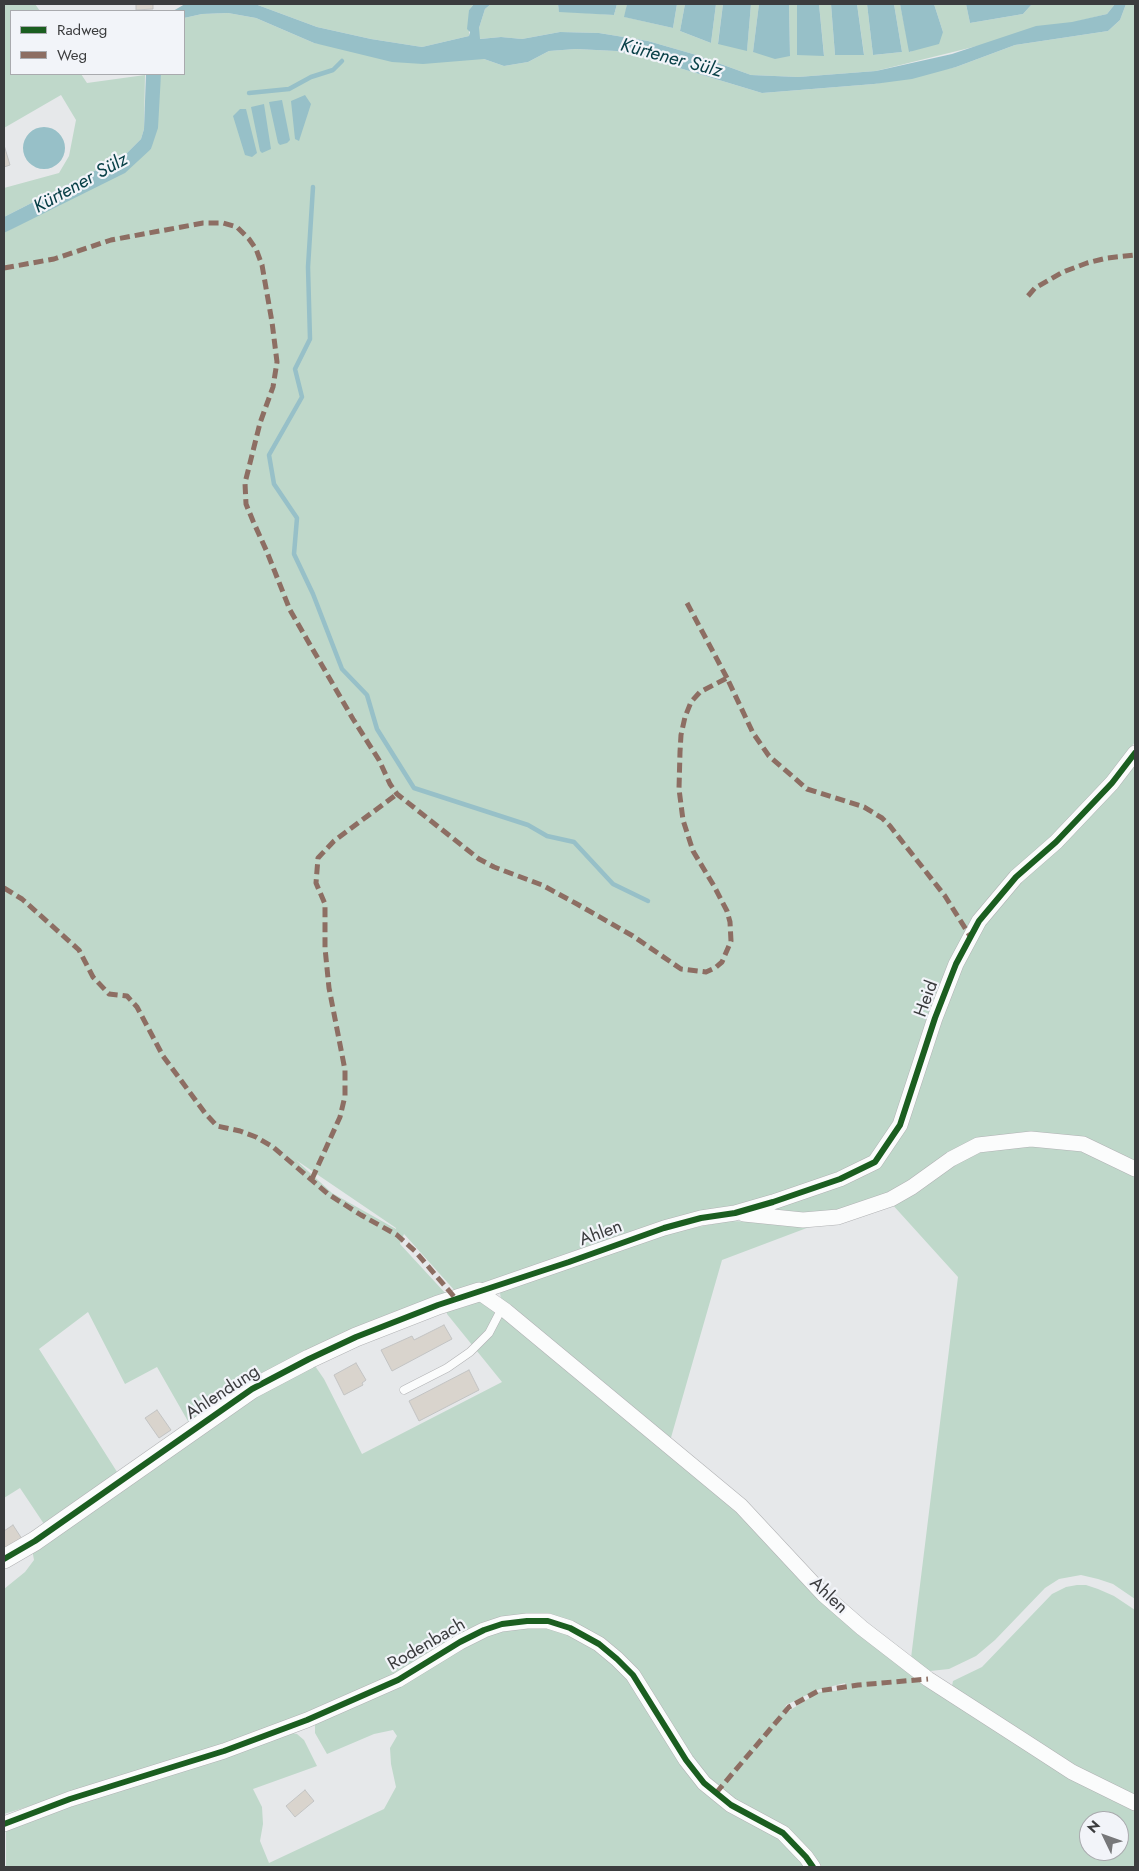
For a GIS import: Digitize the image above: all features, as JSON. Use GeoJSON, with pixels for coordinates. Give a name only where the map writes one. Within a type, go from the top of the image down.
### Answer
{"type":"FeatureCollection","features":[{"type":"Feature","properties":{"kind":"street","name":"Heid"},"geometry":{"type":"LineString","coordinates":[[735,1213],[840,1179],[876,1162],[900,1126],[935,1018],[956,964],[979,921],[1016,878],[1056,842],[1112,783],[1135,753]]}},
{"type":"Feature","properties":{"kind":"street"},"geometry":{"type":"LineString","coordinates":[[735,1213],[803,1220],[838,1217],[891,1199],[912,1187],[951,1159],[978,1145],[1031,1139],[1083,1144],[1135,1169]]}},
{"type":"Feature","properties":{"kind":"street","name":"Ahlen"},"geometry":{"type":"LineString","coordinates":[[479,1292],[664,1228],[701,1218],[735,1213]]}},
{"type":"Feature","properties":{"kind":"street","name":"Ahlen"},"geometry":{"type":"LineString","coordinates":[[479,1292],[502,1308],[741,1506],[823,1594],[862,1628],[928,1679],[1042,1753],[1072,1772],[1135,1803]]}},
{"type":"Feature","properties":{"kind":"street","name":"Ahlendung"},"geometry":{"type":"LineString","coordinates":[[4,1559],[35,1541],[252,1389],[356,1337],[479,1292]]}},
{"type":"Feature","properties":{"kind":"street","name":"Rodenbach"},"geometry":{"type":"LineString","coordinates":[[4,1824],[70,1799],[224,1751],[307,1720],[398,1680],[460,1642],[484,1630],[502,1624],[548,1621],[570,1628],[599,1644],[618,1659],[633,1676],[686,1760],[704,1784],[730,1805],[783,1834],[806,1857],[813,1867]]}},
{"type":"Feature","properties":{"kind":"lane"},"geometry":{"type":"LineString","coordinates":[[404,1390],[447,1368],[470,1352],[489,1333],[502,1308]]}},
{"type":"Feature","properties":{"kind":"green space"},"geometry":{"type":"Polygon","coordinates":[[[4,4],[35,4],[39,10],[10,10],[10,75],[82,75],[87,83],[145,75],[144,129],[141,139],[124,156],[4,217],[4,188],[59,173],[69,156],[76,120],[61,95],[4,128],[4,4]]]}},
{"type":"Feature","properties":{"kind":"green space"},"geometry":{"type":"Polygon","coordinates":[[[255,4],[474,4],[469,10],[469,36],[422,47],[371,39],[317,27],[255,4]]]}},
{"type":"Feature","properties":{"kind":"green space"},"geometry":{"type":"Polygon","coordinates":[[[491,4],[558,4],[559,11],[614,15],[617,4],[627,4],[625,17],[673,28],[677,4],[685,4],[680,31],[711,43],[716,4],[723,4],[718,43],[747,50],[751,4],[759,4],[753,52],[790,56],[789,4],[797,4],[797,55],[824,55],[819,4],[831,4],[835,55],[864,54],[857,4],[867,4],[873,55],[902,52],[894,4],[900,4],[910,52],[943,32],[934,4],[966,4],[970,23],[1023,14],[1032,4],[1115,4],[1107,14],[876,71],[798,77],[751,75],[693,54],[648,41],[599,33],[560,32],[522,39],[501,37],[479,39],[479,28],[485,9],[491,4]]]}},
{"type":"Feature","properties":{"kind":"green space"},"geometry":{"type":"Polygon","coordinates":[[[1126,4],[1135,4],[1135,742],[1116,768],[976,918],[897,1124],[873,1159],[838,1175],[456,1292],[404,1234],[400,1244],[447,1295],[189,1423],[157,1367],[125,1384],[88,1312],[39,1349],[119,1475],[46,1527],[20,1488],[4,1498],[4,233],[151,149],[161,75],[185,75],[185,18],[202,14],[228,13],[256,18],[314,43],[484,59],[504,66],[528,62],[549,51],[576,49],[616,51],[633,54],[762,93],[874,84],[956,67],[1015,45],[1108,31],[1120,20],[1126,4]],[[296,1160],[332,1193],[396,1228],[296,1160]]]}},
{"type":"Feature","properties":{"kind":"green space"},"geometry":{"type":"Polygon","coordinates":[[[1135,761],[1135,1161],[1090,1140],[977,1141],[892,1193],[819,1216],[777,1212],[777,1206],[879,1164],[970,943],[1020,881],[1135,761]]]}},
{"type":"Feature","properties":{"kind":"green space"},"geometry":{"type":"Polygon","coordinates":[[[1030,1141],[1084,1147],[1135,1171],[1135,1599],[1113,1584],[1098,1579],[1081,1575],[1059,1579],[1045,1588],[995,1640],[976,1656],[949,1669],[930,1671],[911,1658],[958,1277],[891,1203],[978,1148],[1030,1141]]]}},
{"type":"Feature","properties":{"kind":"green space"},"geometry":{"type":"Polygon","coordinates":[[[727,1221],[820,1223],[722,1260],[670,1441],[501,1299],[500,1293],[505,1288],[665,1234],[727,1221]]]}},
{"type":"Feature","properties":{"kind":"green space"},"geometry":{"type":"Polygon","coordinates":[[[465,1300],[480,1302],[502,1314],[737,1509],[858,1630],[1135,1809],[1135,1867],[818,1867],[707,1779],[691,1758],[638,1674],[534,1616],[316,1711],[139,1773],[4,1814],[4,1589],[25,1572],[34,1560],[32,1549],[254,1396],[313,1363],[324,1379],[362,1454],[502,1382],[447,1314],[447,1307],[465,1300]],[[845,1683],[817,1690],[786,1705],[784,1714],[819,1692],[846,1690],[845,1683]]]}},
{"type":"Feature","properties":{"kind":"green space"},"geometry":{"type":"Polygon","coordinates":[[[1086,1585],[1098,1589],[1114,1596],[1135,1610],[1135,1798],[1074,1767],[952,1686],[953,1681],[982,1667],[1052,1594],[1066,1587],[1086,1585]]]}},
{"type":"Feature","properties":{"kind":"green space"},"geometry":{"type":"Polygon","coordinates":[[[539,1625],[581,1639],[624,1674],[683,1763],[781,1837],[806,1867],[6,1867],[6,1827],[292,1733],[297,1734],[304,1740],[317,1766],[253,1789],[262,1807],[263,1824],[260,1841],[269,1863],[384,1809],[396,1787],[390,1748],[397,1736],[393,1730],[374,1734],[327,1754],[315,1733],[315,1724],[483,1636],[514,1626],[539,1625]]]}},
{"type":"Feature","properties":{"kind":"water","name":"Kürtener Sülz"},"geometry":{"type":"Polygon","coordinates":[[[185,4],[255,4],[317,27],[371,39],[422,47],[469,36],[470,32],[467,29],[469,10],[474,4],[491,4],[485,9],[479,28],[480,39],[501,37],[522,39],[560,32],[599,33],[648,41],[693,54],[751,75],[798,77],[876,71],[952,54],[1036,26],[1072,22],[1107,14],[1115,4],[1126,4],[1120,20],[1108,31],[1015,45],[956,67],[912,79],[762,93],[633,54],[616,51],[576,49],[549,51],[528,62],[504,66],[484,59],[423,64],[392,62],[314,43],[256,18],[228,13],[202,14],[185,18],[185,10],[175,10],[185,4]]]}},
{"type":"Feature","properties":{"kind":"water"},"geometry":{"type":"Polygon","coordinates":[[[558,4],[617,4],[614,15],[559,12],[558,4]]]}},
{"type":"Feature","properties":{"kind":"water"},"geometry":{"type":"Polygon","coordinates":[[[627,4],[677,4],[673,28],[624,17],[627,4]]]}},
{"type":"Feature","properties":{"kind":"water"},"geometry":{"type":"Polygon","coordinates":[[[685,4],[716,4],[711,43],[680,31],[685,4]]]}},
{"type":"Feature","properties":{"kind":"water"},"geometry":{"type":"Polygon","coordinates":[[[723,4],[751,4],[747,51],[718,44],[723,4]]]}},
{"type":"Feature","properties":{"kind":"water"},"geometry":{"type":"Polygon","coordinates":[[[759,4],[789,4],[790,56],[775,59],[753,52],[759,4]]]}},
{"type":"Feature","properties":{"kind":"water"},"geometry":{"type":"Polygon","coordinates":[[[797,4],[819,4],[824,56],[797,55],[797,4]]]}},
{"type":"Feature","properties":{"kind":"water"},"geometry":{"type":"Polygon","coordinates":[[[831,4],[857,4],[864,55],[835,55],[831,4]]]}},
{"type":"Feature","properties":{"kind":"water"},"geometry":{"type":"Polygon","coordinates":[[[867,4],[894,4],[902,52],[873,55],[867,4]]]}},
{"type":"Feature","properties":{"kind":"water"},"geometry":{"type":"Polygon","coordinates":[[[900,4],[934,4],[943,32],[939,44],[909,52],[900,4]]]}},
{"type":"Feature","properties":{"kind":"water"},"geometry":{"type":"Polygon","coordinates":[[[966,4],[1032,4],[1023,14],[970,23],[966,4]]]}},
{"type":"Feature","properties":{"kind":"water","name":"Kürtener Sülz"},"geometry":{"type":"Polygon","coordinates":[[[146,75],[161,75],[158,128],[151,149],[125,173],[4,233],[4,217],[124,156],[141,139],[144,129],[146,75]]]}},
{"type":"Feature","properties":{"kind":"water"},"geometry":{"type":"Polygon","coordinates":[[[305,95],[311,104],[299,141],[295,139],[291,101],[305,95]]]}},
{"type":"Feature","properties":{"kind":"water"},"geometry":{"type":"Polygon","coordinates":[[[282,100],[290,140],[280,145],[269,102],[282,100]]]}},
{"type":"Feature","properties":{"kind":"water"},"geometry":{"type":"Polygon","coordinates":[[[264,104],[271,149],[262,153],[251,107],[264,104]]]}},
{"type":"Feature","properties":{"kind":"water"},"geometry":{"type":"Polygon","coordinates":[[[240,109],[246,109],[257,153],[252,157],[245,155],[233,116],[240,109]]]}},
{"type":"Feature","properties":{"kind":"water"},"geometry":{"type":"Polygon","coordinates":[[[48,127],[56,130],[62,136],[65,148],[62,160],[56,166],[40,169],[32,166],[26,160],[23,144],[26,136],[32,130],[48,127]]]}},
{"type":"Feature","properties":{"kind":"building"},"geometry":{"type":"Polygon","coordinates":[[[136,4],[153,4],[153,9],[136,10],[136,4]]]}},
{"type":"Feature","properties":{"kind":"building"},"geometry":{"type":"Polygon","coordinates":[[[4,145],[10,165],[4,167],[4,145]]]}},
{"type":"Feature","properties":{"kind":"building"},"geometry":{"type":"Polygon","coordinates":[[[444,1325],[452,1339],[392,1371],[381,1350],[412,1336],[414,1340],[444,1325]]]}},
{"type":"Feature","properties":{"kind":"building"},"geometry":{"type":"Polygon","coordinates":[[[356,1363],[366,1380],[362,1383],[363,1385],[344,1395],[334,1375],[356,1363]]]}},
{"type":"Feature","properties":{"kind":"building"},"geometry":{"type":"Polygon","coordinates":[[[469,1370],[479,1390],[419,1421],[409,1401],[469,1370]]]}},
{"type":"Feature","properties":{"kind":"building"},"geometry":{"type":"Polygon","coordinates":[[[157,1410],[171,1430],[159,1438],[145,1418],[157,1410]]]}},
{"type":"Feature","properties":{"kind":"building"},"geometry":{"type":"Polygon","coordinates":[[[13,1525],[22,1539],[4,1550],[4,1531],[13,1525]]]}},
{"type":"Feature","properties":{"kind":"building"},"geometry":{"type":"Polygon","coordinates":[[[305,1790],[314,1801],[295,1817],[286,1806],[305,1790]]]}},
{"type":"Feature","properties":{"kind":"waterway"},"geometry":{"type":"LineString","coordinates":[[249,93],[289,89],[311,77],[333,70],[342,61]]}},
{"type":"Feature","properties":{"kind":"waterway"},"geometry":{"type":"LineString","coordinates":[[313,187],[308,267],[310,339],[295,369],[302,397],[269,455],[274,484],[297,518],[294,554],[313,594],[342,669],[367,695],[377,729],[414,788],[528,825],[547,836],[574,842],[613,884],[648,901]]}},
{"type":"Feature","properties":{"kind":"marked path"},"geometry":{"type":"LineString","coordinates":[[4,268],[54,259],[111,240],[203,223],[223,223],[237,227],[249,239],[256,249],[262,265],[277,362],[273,387],[260,423],[245,483],[246,504],[290,610],[379,760],[390,784],[397,794],[479,859],[494,867],[542,885],[577,904],[633,936],[681,969],[706,972],[715,968],[722,962],[731,941],[730,922],[727,911],[714,886],[693,851],[683,820],[679,789],[680,752],[681,735],[691,702],[700,692],[727,678],[753,733],[769,756],[807,789],[864,807],[882,818],[945,896],[970,936]]}},
{"type":"Feature","properties":{"kind":"marked path"},"geometry":{"type":"LineString","coordinates":[[1028,296],[1035,288],[1063,272],[1107,258],[1135,255]]}},
{"type":"Feature","properties":{"kind":"marked path"},"geometry":{"type":"LineString","coordinates":[[687,603],[727,678]]}},
{"type":"Feature","properties":{"kind":"marked path"},"geometry":{"type":"LineString","coordinates":[[312,1179],[340,1117],[345,1096],[345,1070],[329,988],[325,948],[325,904],[316,883],[318,858],[334,841],[397,794]]}},
{"type":"Feature","properties":{"kind":"marked path"},"geometry":{"type":"LineString","coordinates":[[4,888],[22,899],[79,950],[93,977],[109,994],[127,996],[137,1007],[163,1056],[205,1113],[217,1126],[240,1131],[256,1137],[273,1147],[328,1194],[397,1235],[415,1251],[456,1299]]}},
{"type":"Feature","properties":{"kind":"marked path"},"geometry":{"type":"LineString","coordinates":[[716,1793],[789,1707],[818,1691],[858,1685],[928,1679]]}},
{"type":"Feature","properties":{"kind":"cycle path"},"geometry":{"type":"LineString","coordinates":[[4,1559],[35,1541],[252,1389],[356,1337],[438,1305],[569,1262],[664,1228],[701,1218],[735,1213],[773,1202],[840,1179],[875,1162],[900,1125],[935,1018],[956,964],[979,921],[1016,877],[1056,842],[1112,783],[1135,753]]}},
{"type":"Feature","properties":{"kind":"cycle path"},"geometry":{"type":"LineString","coordinates":[[4,1824],[70,1799],[224,1751],[307,1720],[398,1680],[460,1642],[484,1630],[502,1624],[548,1621],[570,1628],[599,1644],[617,1659],[633,1675],[686,1760],[704,1783],[731,1805],[783,1833],[813,1867]]}}]}
